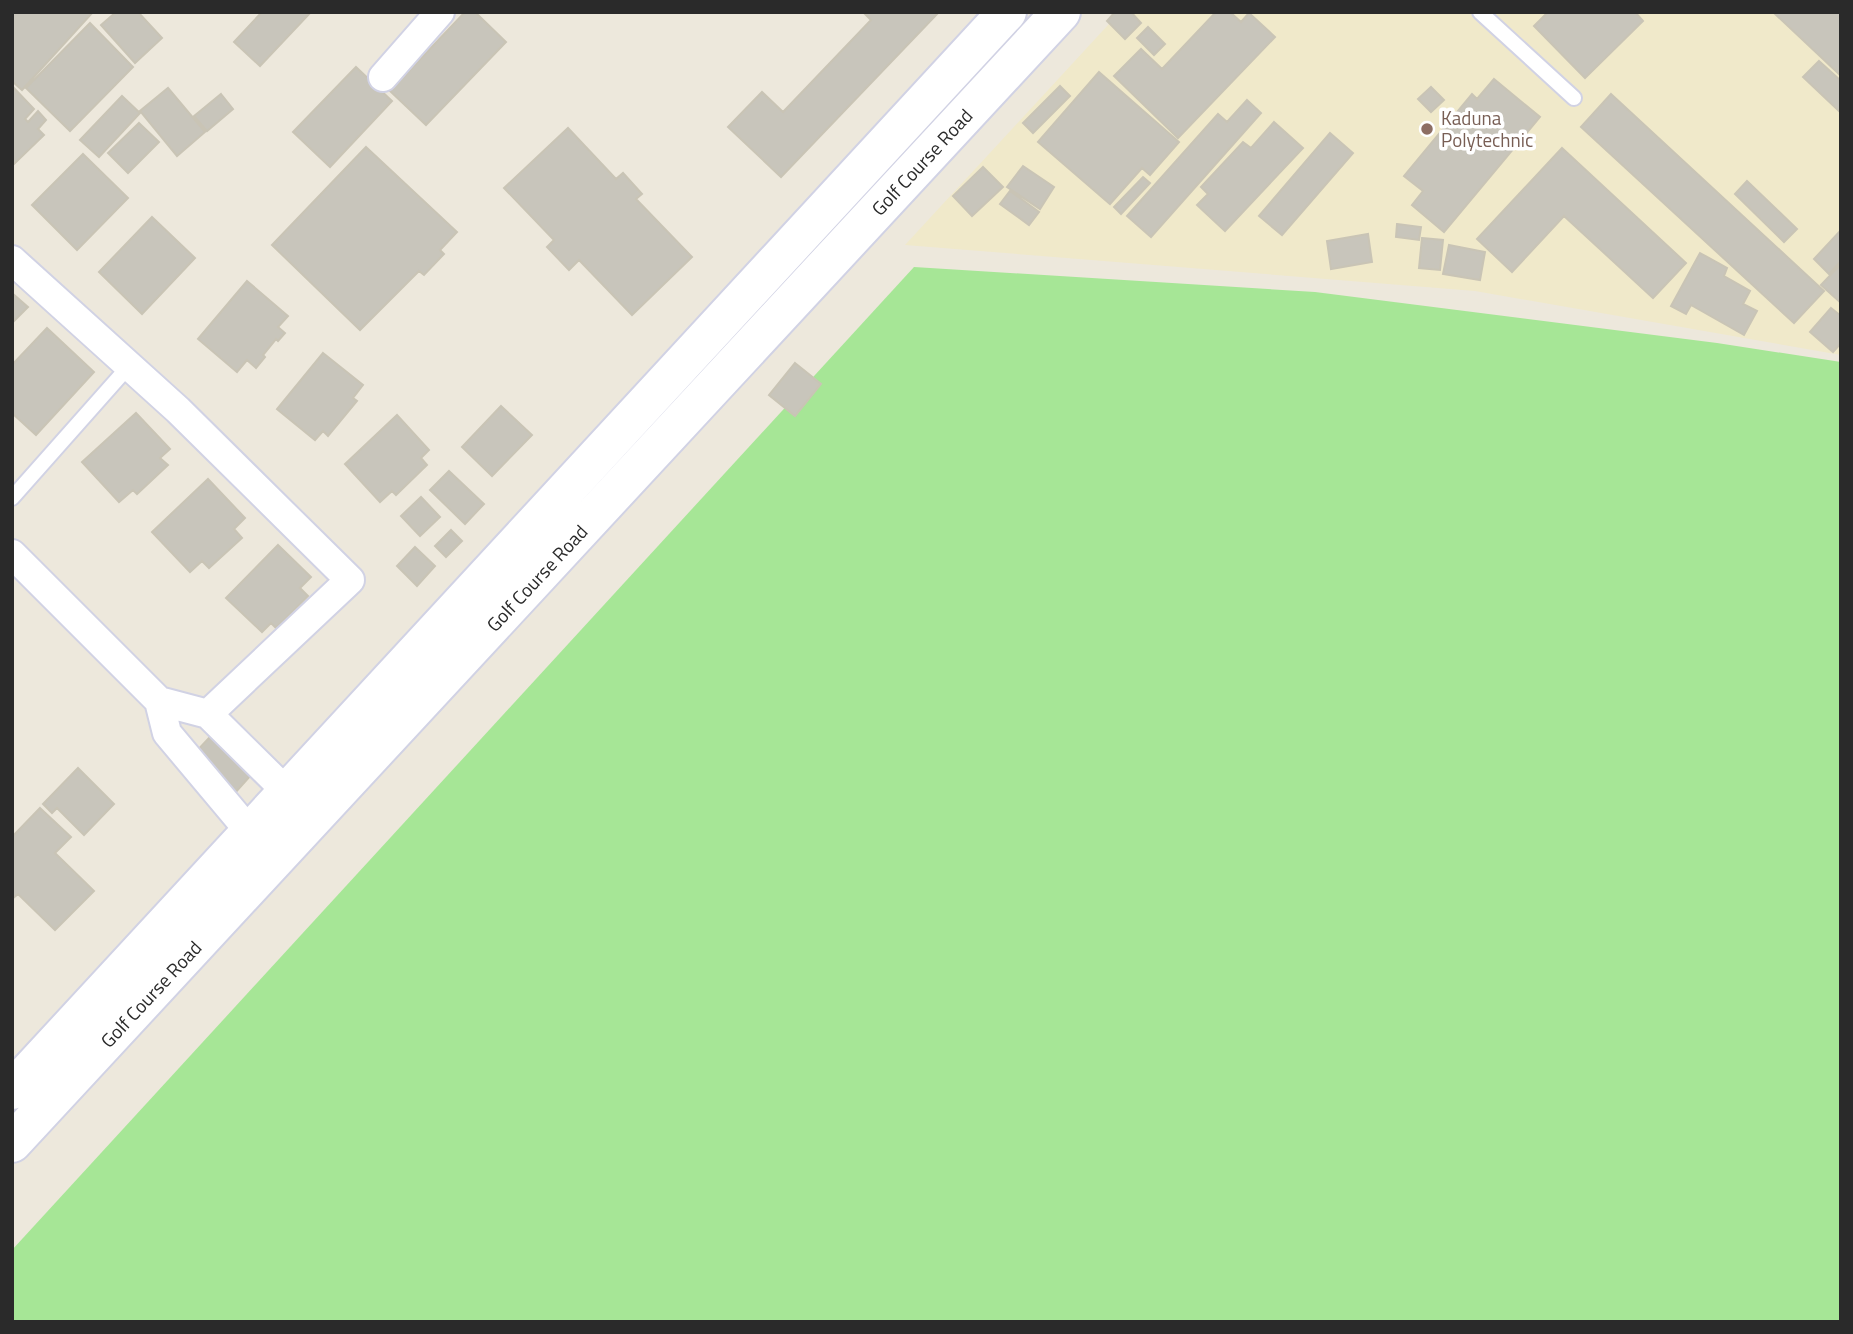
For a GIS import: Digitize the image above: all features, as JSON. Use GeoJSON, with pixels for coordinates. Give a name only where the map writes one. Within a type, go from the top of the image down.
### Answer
{"type":"FeatureCollection","features":[{"type":"Feature","properties":{"kind":"street"},"geometry":{"type":"LineString","coordinates":[[383,77],[440,12]]}},
{"type":"Feature","properties":{"kind":"street","name":"Golf Course Road"},"geometry":{"type":"LineString","coordinates":[[12,1090],[1007,12]]}},
{"type":"Feature","properties":{"kind":"street","name":"Golf Course Road"},"geometry":{"type":"LineString","coordinates":[[12,1143],[1061,12]]}},
{"type":"Feature","properties":{"kind":"street"},"geometry":{"type":"LineString","coordinates":[[12,260],[178,410],[350,580],[208,714]]}},
{"type":"Feature","properties":{"kind":"street"},"geometry":{"type":"LineString","coordinates":[[12,554],[159,701],[208,714],[287,793]]}},
{"type":"Feature","properties":{"kind":"street"},"geometry":{"type":"LineString","coordinates":[[159,701],[167,733],[250,832]]}},
{"type":"Feature","properties":{"kind":"lane"},"geometry":{"type":"LineString","coordinates":[[1480,12],[1574,98]]}},
{"type":"Feature","properties":{"kind":"lane"},"geometry":{"type":"LineString","coordinates":[[12,498],[128,366]]}},
{"type":"Feature","properties":{"kind":"shaded area","name":"Kaduna Polytechnic"},"geometry":{"type":"Polygon","coordinates":[[[1120,12],[1841,12],[1841,355],[1475,291],[905,245],[1120,12]]]}},
{"type":"Feature","properties":{"kind":"green space"},"geometry":{"type":"Polygon","coordinates":[[[914,267],[1315,292],[1717,343],[1841,362],[1841,1322],[12,1322],[12,1250],[914,267]]]}},
{"type":"Feature","properties":{"kind":"building"},"geometry":{"type":"Polygon","coordinates":[[[12,12],[93,12],[22,90],[12,81],[12,12]]]}},
{"type":"Feature","properties":{"kind":"building"},"geometry":{"type":"Polygon","coordinates":[[[116,12],[138,12],[162,38],[135,63],[101,25],[116,12]]]}},
{"type":"Feature","properties":{"kind":"building"},"geometry":{"type":"Polygon","coordinates":[[[262,12],[311,12],[260,66],[234,42],[262,12]]]}},
{"type":"Feature","properties":{"kind":"building"},"geometry":{"type":"Polygon","coordinates":[[[465,12],[475,12],[506,42],[426,125],[390,91],[465,12]]]}},
{"type":"Feature","properties":{"kind":"building"},"geometry":{"type":"Polygon","coordinates":[[[863,12],[939,12],[781,177],[728,127],[762,92],[783,112],[871,20],[863,12]]]}},
{"type":"Feature","properties":{"kind":"building"},"geometry":{"type":"Polygon","coordinates":[[[1115,12],[1131,12],[1141,23],[1125,39],[1107,21],[1115,12]]]}},
{"type":"Feature","properties":{"kind":"building"},"geometry":{"type":"Polygon","coordinates":[[[1216,12],[1230,12],[1241,22],[1249,13],[1275,37],[1178,138],[1114,76],[1141,49],[1162,69],[1216,12]]]}},
{"type":"Feature","properties":{"kind":"building"},"geometry":{"type":"Polygon","coordinates":[[[1548,12],[1635,12],[1643,21],[1585,78],[1534,26],[1548,12]]]}},
{"type":"Feature","properties":{"kind":"building"},"geometry":{"type":"Polygon","coordinates":[[[1773,12],[1841,12],[1841,76],[1773,12]]]}},
{"type":"Feature","properties":{"kind":"building"},"geometry":{"type":"Polygon","coordinates":[[[90,23],[133,67],[70,131],[26,88],[90,23]]]}},
{"type":"Feature","properties":{"kind":"building"},"geometry":{"type":"Polygon","coordinates":[[[1148,27],[1165,44],[1154,55],[1137,38],[1148,27]]]}},
{"type":"Feature","properties":{"kind":"building"},"geometry":{"type":"Polygon","coordinates":[[[1819,61],[1841,81],[1841,113],[1803,77],[1819,61]]]}},
{"type":"Feature","properties":{"kind":"building"},"geometry":{"type":"Polygon","coordinates":[[[356,67],[392,101],[330,167],[293,132],[356,67]]]}},
{"type":"Feature","properties":{"kind":"building"},"geometry":{"type":"Polygon","coordinates":[[[1099,72],[1179,142],[1150,175],[1142,168],[1110,204],[1038,142],[1099,72]]]}},
{"type":"Feature","properties":{"kind":"building"},"geometry":{"type":"Polygon","coordinates":[[[1494,79],[1540,117],[1444,232],[1412,205],[1423,191],[1404,176],[1472,94],[1477,99],[1494,79]]]}},
{"type":"Feature","properties":{"kind":"building"},"geometry":{"type":"Polygon","coordinates":[[[12,86],[34,109],[25,119],[28,122],[38,111],[46,120],[38,129],[44,135],[12,166],[12,86]]]}},
{"type":"Feature","properties":{"kind":"building"},"geometry":{"type":"Polygon","coordinates":[[[1060,86],[1070,96],[1033,133],[1023,123],[1060,86]]]}},
{"type":"Feature","properties":{"kind":"building"},"geometry":{"type":"Polygon","coordinates":[[[1431,87],[1444,100],[1431,112],[1418,99],[1431,87]]]}},
{"type":"Feature","properties":{"kind":"building"},"geometry":{"type":"Polygon","coordinates":[[[168,88],[205,132],[177,156],[140,111],[168,88]]]}},
{"type":"Feature","properties":{"kind":"building"},"geometry":{"type":"Polygon","coordinates":[[[221,94],[233,109],[207,131],[194,116],[221,94]]]}},
{"type":"Feature","properties":{"kind":"building"},"geometry":{"type":"Polygon","coordinates":[[[1611,94],[1824,291],[1794,323],[1581,127],[1611,94]]]}},
{"type":"Feature","properties":{"kind":"building"},"geometry":{"type":"Polygon","coordinates":[[[122,96],[140,113],[99,157],[80,140],[122,96]]]}},
{"type":"Feature","properties":{"kind":"building"},"geometry":{"type":"Polygon","coordinates":[[[1247,100],[1261,113],[1151,237],[1127,216],[1218,114],[1227,122],[1247,100]]]}},
{"type":"Feature","properties":{"kind":"building"},"geometry":{"type":"Polygon","coordinates":[[[1274,122],[1303,148],[1225,231],[1197,205],[1208,194],[1201,187],[1243,142],[1251,148],[1274,122]]]}},
{"type":"Feature","properties":{"kind":"building"},"geometry":{"type":"Polygon","coordinates":[[[139,123],[159,142],[128,173],[108,153],[139,123]]]}},
{"type":"Feature","properties":{"kind":"building"},"geometry":{"type":"Polygon","coordinates":[[[568,128],[616,179],[623,173],[642,194],[636,199],[692,257],[632,315],[579,260],[569,270],[547,247],[554,240],[504,188],[568,128]]]}},
{"type":"Feature","properties":{"kind":"building"},"geometry":{"type":"Polygon","coordinates":[[[1330,133],[1353,153],[1282,235],[1259,216],[1330,133]]]}},
{"type":"Feature","properties":{"kind":"building"},"geometry":{"type":"Polygon","coordinates":[[[366,147],[457,232],[440,250],[444,254],[424,275],[419,271],[360,330],[272,245],[366,147]]]}},
{"type":"Feature","properties":{"kind":"building"},"geometry":{"type":"Polygon","coordinates":[[[1562,148],[1686,263],[1653,298],[1564,216],[1512,272],[1477,239],[1562,148]]]}},
{"type":"Feature","properties":{"kind":"building"},"geometry":{"type":"Polygon","coordinates":[[[83,154],[128,198],[77,250],[32,205],[83,154]]]}},
{"type":"Feature","properties":{"kind":"building"},"geometry":{"type":"Polygon","coordinates":[[[1023,166],[1054,187],[1040,209],[1007,187],[1023,166]]]}},
{"type":"Feature","properties":{"kind":"building"},"geometry":{"type":"Polygon","coordinates":[[[983,167],[1003,187],[972,216],[953,196],[983,167]]]}},
{"type":"Feature","properties":{"kind":"building"},"geometry":{"type":"Polygon","coordinates":[[[1143,177],[1150,183],[1121,214],[1114,207],[1143,177]]]}},
{"type":"Feature","properties":{"kind":"building"},"geometry":{"type":"Polygon","coordinates":[[[1747,181],[1797,229],[1784,242],[1735,194],[1747,181]]]}},
{"type":"Feature","properties":{"kind":"building"},"geometry":{"type":"Polygon","coordinates":[[[1010,191],[1039,212],[1029,225],[1000,204],[1010,191]]]}},
{"type":"Feature","properties":{"kind":"building"},"geometry":{"type":"Polygon","coordinates":[[[152,217],[195,258],[142,314],[99,272],[152,217]]]}},
{"type":"Feature","properties":{"kind":"building"},"geometry":{"type":"Polygon","coordinates":[[[1397,224],[1421,227],[1419,240],[1396,237],[1397,224]]]}},
{"type":"Feature","properties":{"kind":"building"},"geometry":{"type":"Polygon","coordinates":[[[1841,230],[1841,261],[1829,274],[1814,259],[1841,230]]]}},
{"type":"Feature","properties":{"kind":"building"},"geometry":{"type":"Polygon","coordinates":[[[1368,234],[1372,262],[1331,269],[1327,241],[1368,234]]]}},
{"type":"Feature","properties":{"kind":"building"},"geometry":{"type":"Polygon","coordinates":[[[1422,238],[1443,240],[1440,270],[1419,268],[1422,238]]]}},
{"type":"Feature","properties":{"kind":"building"},"geometry":{"type":"Polygon","coordinates":[[[1449,245],[1485,252],[1480,280],[1443,274],[1449,245]]]}},
{"type":"Feature","properties":{"kind":"building"},"geometry":{"type":"Polygon","coordinates":[[[1700,253],[1727,268],[1724,276],[1750,291],[1743,304],[1757,311],[1744,335],[1691,305],[1686,314],[1671,306],[1700,253]]]}},
{"type":"Feature","properties":{"kind":"building"},"geometry":{"type":"Polygon","coordinates":[[[1841,264],[1841,303],[1821,285],[1841,264]]]}},
{"type":"Feature","properties":{"kind":"building"},"geometry":{"type":"Polygon","coordinates":[[[247,281],[288,316],[278,327],[285,333],[278,341],[276,339],[256,368],[247,360],[237,372],[198,339],[247,281]]]}},
{"type":"Feature","properties":{"kind":"building"},"geometry":{"type":"Polygon","coordinates":[[[12,293],[28,307],[12,323],[12,293]]]}},
{"type":"Feature","properties":{"kind":"building"},"geometry":{"type":"Polygon","coordinates":[[[1831,308],[1841,316],[1841,343],[1833,352],[1810,332],[1831,308]]]}},
{"type":"Feature","properties":{"kind":"building"},"geometry":{"type":"Polygon","coordinates":[[[47,328],[94,372],[36,435],[12,413],[12,365],[47,328]]]}},
{"type":"Feature","properties":{"kind":"building"},"geometry":{"type":"Polygon","coordinates":[[[323,353],[363,385],[353,398],[357,401],[328,436],[323,431],[315,440],[277,409],[323,353]]]}},
{"type":"Feature","properties":{"kind":"building"},"geometry":{"type":"Polygon","coordinates":[[[795,363],[821,384],[795,416],[769,395],[795,363]]]}},
{"type":"Feature","properties":{"kind":"building"},"geometry":{"type":"Polygon","coordinates":[[[501,406],[532,435],[492,476],[462,447],[501,406]]]}},
{"type":"Feature","properties":{"kind":"building"},"geometry":{"type":"Polygon","coordinates":[[[136,413],[170,449],[160,458],[168,465],[137,494],[133,490],[119,502],[82,462],[136,413]]]}},
{"type":"Feature","properties":{"kind":"building"},"geometry":{"type":"Polygon","coordinates":[[[397,415],[429,450],[421,458],[427,465],[396,495],[392,491],[380,502],[345,464],[397,415]]]}},
{"type":"Feature","properties":{"kind":"building"},"geometry":{"type":"Polygon","coordinates":[[[449,471],[484,504],[465,524],[430,490],[449,471]]]}},
{"type":"Feature","properties":{"kind":"building"},"geometry":{"type":"Polygon","coordinates":[[[208,479],[245,518],[234,529],[242,538],[209,568],[202,561],[190,572],[152,532],[208,479]]]}},
{"type":"Feature","properties":{"kind":"building"},"geometry":{"type":"Polygon","coordinates":[[[421,497],[440,517],[420,536],[401,516],[421,497]]]}},
{"type":"Feature","properties":{"kind":"building"},"geometry":{"type":"Polygon","coordinates":[[[451,530],[462,541],[446,557],[435,546],[451,530]]]}},
{"type":"Feature","properties":{"kind":"building"},"geometry":{"type":"Polygon","coordinates":[[[278,545],[311,577],[300,588],[308,596],[276,628],[271,623],[262,632],[226,598],[278,545]]]}},
{"type":"Feature","properties":{"kind":"building"},"geometry":{"type":"Polygon","coordinates":[[[415,547],[435,566],[417,586],[397,566],[415,547]]]}},
{"type":"Feature","properties":{"kind":"building"},"geometry":{"type":"Polygon","coordinates":[[[210,737],[251,775],[234,794],[193,755],[210,737]]]}},
{"type":"Feature","properties":{"kind":"building"},"geometry":{"type":"Polygon","coordinates":[[[78,768],[114,804],[84,835],[57,808],[52,813],[43,804],[78,768]]]}},
{"type":"Feature","properties":{"kind":"building"},"geometry":{"type":"Polygon","coordinates":[[[40,808],[71,837],[55,853],[94,891],[55,930],[18,894],[12,899],[12,837],[40,808]]]}},
{"type":"Feature","properties":{"kind":"place","name":"Kaduna Polytechnic"},"geometry":{"type":"Point","coordinates":[1427,129]}}]}
